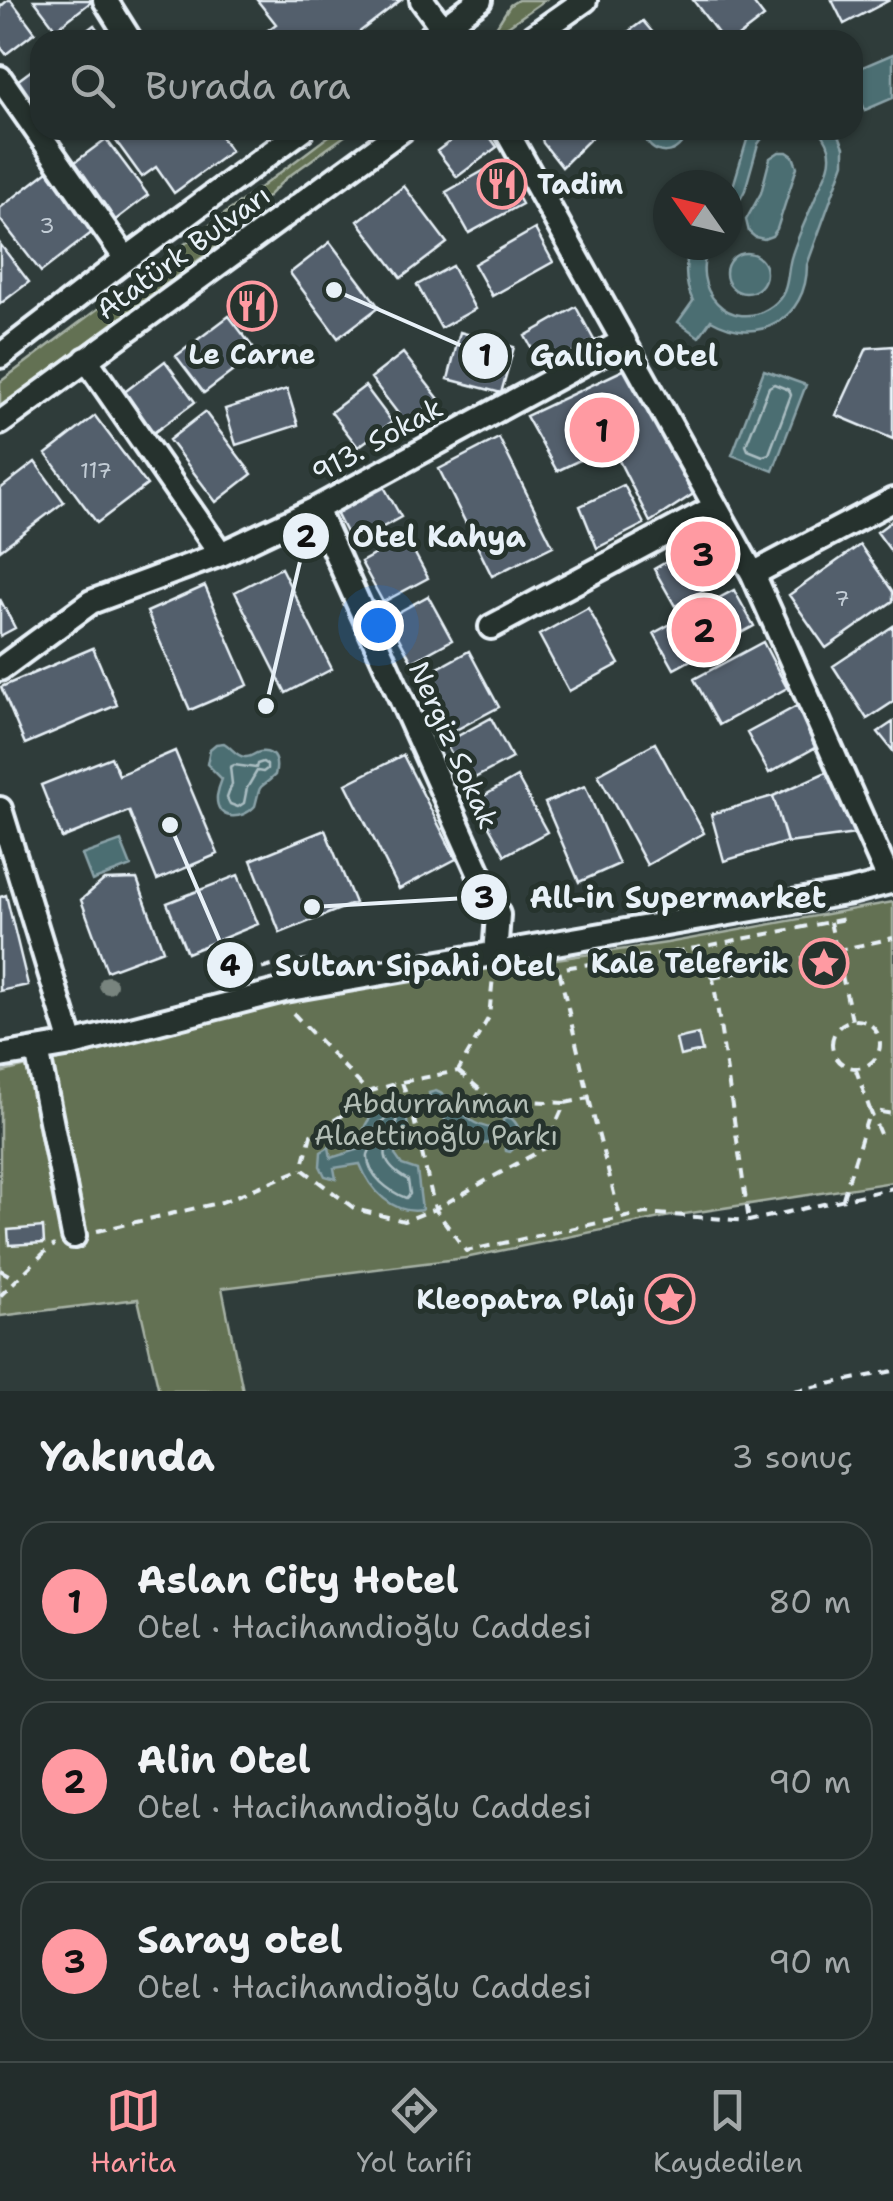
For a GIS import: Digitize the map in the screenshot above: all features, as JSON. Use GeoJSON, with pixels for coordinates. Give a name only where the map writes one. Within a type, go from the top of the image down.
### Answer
{"type":"FeatureCollection","features":[{"type":"Feature","properties":{"kind":"street"},"geometry":{"type":"LineString","coordinates":[[105,0],[124,30]]}},
{"type":"Feature","properties":{"kind":"street"},"geometry":{"type":"LineString","coordinates":[[422,0],[437,30]]}},
{"type":"Feature","properties":{"kind":"street"},"geometry":{"type":"LineString","coordinates":[[447,30],[480,0]]}},
{"type":"Feature","properties":{"kind":"street"},"geometry":{"type":"LineString","coordinates":[[542,30],[585,0]]}},
{"type":"Feature","properties":{"kind":"street"},"geometry":{"type":"LineString","coordinates":[[1,81],[30,113]]}},
{"type":"Feature","properties":{"kind":"street"},"geometry":{"type":"LineString","coordinates":[[53,140],[126,259]]}},
{"type":"Feature","properties":{"kind":"street","name":"Atatürk Bulvarı"},"geometry":{"type":"LineString","coordinates":[[0,356],[288,140]]}},
{"type":"Feature","properties":{"kind":"street","name":"Atatürk Bulvarı"},"geometry":{"type":"LineString","coordinates":[[0,423],[388,140]]}},
{"type":"Feature","properties":{"kind":"street"},"geometry":{"type":"LineString","coordinates":[[0,1056],[72,1044],[284,990],[892,882],[752,574],[512,140]]}},
{"type":"Feature","properties":{"kind":"street","name":"913. Sokak"},"geometry":{"type":"LineString","coordinates":[[0,669],[91,602],[221,554],[316,508],[624,341]]}},
{"type":"Feature","properties":{"kind":"street"},"geometry":{"type":"LineString","coordinates":[[86,359],[221,554]]}},
{"type":"Feature","properties":{"kind":"street"},"geometry":{"type":"LineString","coordinates":[[752,574],[893,500]]}},
{"type":"Feature","properties":{"kind":"street"},"geometry":{"type":"LineString","coordinates":[[491,627],[715,507]]}},
{"type":"Feature","properties":{"kind":"street","name":"Nergiz Sokak"},"geometry":{"type":"LineString","coordinates":[[316,508],[498,915],[494,954]]}},
{"type":"Feature","properties":{"kind":"street"},"geometry":{"type":"LineString","coordinates":[[0,809],[72,1044]]}},
{"type":"Feature","properties":{"kind":"street"},"geometry":{"type":"LineString","coordinates":[[37,1050],[74,1236]]}},
{"type":"Feature","properties":{"kind":"path"},"geometry":{"type":"LineString","coordinates":[[542,970],[680,951],[830,922],[852,1020]]}},
{"type":"Feature","properties":{"kind":"path"},"geometry":{"type":"LineString","coordinates":[[713,978],[893,938]]}},
{"type":"Feature","properties":{"kind":"path"},"geometry":{"type":"LineString","coordinates":[[680,951],[713,978],[748,1221]]}},
{"type":"Feature","properties":{"kind":"path"},"geometry":{"type":"LineString","coordinates":[[302,1169],[311,1135],[358,1106],[368,1092],[458,1071],[489,1017],[494,954]]}},
{"type":"Feature","properties":{"kind":"path"},"geometry":{"type":"LineString","coordinates":[[559,969],[621,1220]]}},
{"type":"Feature","properties":{"kind":"path"},"geometry":{"type":"LineString","coordinates":[[293,1013],[368,1092]]}},
{"type":"Feature","properties":{"kind":"path"},"geometry":{"type":"LineString","coordinates":[[852,1020],[868,1022],[880,1042],[876,1058],[863,1068],[847,1067],[835,1057],[831,1042],[838,1028],[852,1020]]}},
{"type":"Feature","properties":{"kind":"path"},"geometry":{"type":"LineString","coordinates":[[855,1068],[880,1134]]}},
{"type":"Feature","properties":{"kind":"path"},"geometry":{"type":"LineString","coordinates":[[458,1071],[491,1099],[565,1103],[588,1098]]}},
{"type":"Feature","properties":{"kind":"path"},"geometry":{"type":"LineString","coordinates":[[402,1082],[435,1210],[466,1252],[645,1214],[748,1221],[893,1188]]}},
{"type":"Feature","properties":{"kind":"path"},"geometry":{"type":"LineString","coordinates":[[302,1169],[356,1209],[404,1221],[435,1210],[545,1148],[565,1103]]}},
{"type":"Feature","properties":{"kind":"path"},"geometry":{"type":"LineString","coordinates":[[843,1198],[870,1110]]}},
{"type":"Feature","properties":{"kind":"path"},"geometry":{"type":"LineString","coordinates":[[870,1110],[893,1114]]}},
{"type":"Feature","properties":{"kind":"path"},"geometry":{"type":"LineString","coordinates":[[0,1296],[49,1248],[74,1236],[222,1202],[302,1169]]}},
{"type":"Feature","properties":{"kind":"path"},"geometry":{"type":"LineString","coordinates":[[0,1270],[16,1280]]}},
{"type":"Feature","properties":{"kind":"path"},"geometry":{"type":"LineString","coordinates":[[794,1391],[893,1371]]}},
{"type":"Feature","properties":{"kind":"green space"},"geometry":{"type":"Polygon","coordinates":[[[518,0],[545,0],[502,30],[494,30],[510,5],[518,0]]]}},
{"type":"Feature","properties":{"kind":"green space"},"geometry":{"type":"Polygon","coordinates":[[[324,140],[339,140],[285,179],[220,244],[0,407],[0,382],[324,140]]]}},
{"type":"Feature","properties":{"kind":"green space","name":"Abdurrahman Alaettinoğlu Parkı"},"geometry":{"type":"Polygon","coordinates":[[[893,902],[893,1182],[665,1217],[465,1258],[222,1288],[243,1391],[159,1391],[138,1299],[0,1316],[0,1073],[287,998],[667,943],[893,902]]]}},
{"type":"Feature","properties":{"kind":"water"},"geometry":{"type":"Polygon","coordinates":[[[893,54],[893,98],[865,110],[863,67],[893,54]]]}},
{"type":"Feature","properties":{"kind":"water"},"geometry":{"type":"Polygon","coordinates":[[[646,140],[684,140],[672,151],[651,147],[646,140]]]}},
{"type":"Feature","properties":{"kind":"water"},"geometry":{"type":"Polygon","coordinates":[[[747,140],[761,140],[758,144],[743,194],[743,170],[738,170],[747,140]]]}},
{"type":"Feature","properties":{"kind":"water"},"geometry":{"type":"Polygon","coordinates":[[[826,140],[841,140],[844,163],[807,265],[805,284],[789,313],[762,329],[729,328],[711,320],[699,337],[678,322],[693,301],[687,260],[704,260],[709,291],[728,311],[757,314],[778,301],[785,290],[797,240],[829,166],[826,140]]]}},
{"type":"Feature","properties":{"kind":"water"},"geometry":{"type":"Polygon","coordinates":[[[779,152],[793,156],[797,167],[777,229],[764,239],[755,237],[746,220],[761,193],[770,158],[779,152]]]}},
{"type":"Feature","properties":{"kind":"water"},"geometry":{"type":"Polygon","coordinates":[[[743,254],[754,255],[764,265],[764,281],[754,291],[738,291],[728,281],[728,265],[731,260],[743,260],[743,254]]]}},
{"type":"Feature","properties":{"kind":"water"},"geometry":{"type":"Polygon","coordinates":[[[764,370],[806,385],[773,471],[732,455],[764,370]]]}},
{"type":"Feature","properties":{"kind":"water"},"geometry":{"type":"Polygon","coordinates":[[[224,743],[242,757],[270,753],[276,762],[275,775],[261,787],[255,806],[237,816],[220,810],[217,796],[222,779],[207,764],[210,749],[224,743]]]}},
{"type":"Feature","properties":{"kind":"water"},"geometry":{"type":"Polygon","coordinates":[[[121,841],[131,866],[92,881],[82,855],[121,841]]]}},
{"type":"Feature","properties":{"kind":"water"},"geometry":{"type":"Polygon","coordinates":[[[436,1091],[470,1120],[488,1128],[503,1129],[503,1119],[511,1118],[520,1135],[517,1144],[510,1152],[506,1151],[504,1140],[464,1148],[460,1137],[447,1138],[444,1113],[434,1115],[429,1093],[436,1091]]]}},
{"type":"Feature","properties":{"kind":"water"},"geometry":{"type":"Polygon","coordinates":[[[404,1100],[408,1128],[396,1143],[395,1155],[402,1165],[417,1170],[422,1210],[401,1209],[384,1199],[360,1164],[334,1168],[336,1179],[325,1176],[320,1166],[321,1152],[329,1147],[331,1158],[360,1149],[364,1129],[372,1116],[404,1100]]]}},
{"type":"Feature","properties":{"kind":"building"},"geometry":{"type":"Polygon","coordinates":[[[11,0],[34,30],[6,54],[0,46],[0,7],[11,0]]]}},
{"type":"Feature","properties":{"kind":"building"},"geometry":{"type":"Polygon","coordinates":[[[34,0],[89,0],[91,2],[56,29],[34,0]]]}},
{"type":"Feature","properties":{"kind":"building"},"geometry":{"type":"Polygon","coordinates":[[[257,0],[401,0],[362,30],[268,30],[276,24],[257,0]]]}},
{"type":"Feature","properties":{"kind":"building"},"geometry":{"type":"Polygon","coordinates":[[[693,0],[751,0],[764,17],[747,30],[716,30],[693,0]]]}},
{"type":"Feature","properties":{"kind":"building"},"geometry":{"type":"Polygon","coordinates":[[[832,0],[890,0],[844,24],[832,0]]]}},
{"type":"Feature","properties":{"kind":"building"},"geometry":{"type":"Polygon","coordinates":[[[643,21],[651,30],[631,30],[643,21]]]}},
{"type":"Feature","properties":{"kind":"building"},"geometry":{"type":"Polygon","coordinates":[[[30,71],[30,99],[17,81],[30,71]]]}},
{"type":"Feature","properties":{"kind":"building"},"geometry":{"type":"Polygon","coordinates":[[[107,140],[148,195],[109,225],[67,168],[107,140]]]}},
{"type":"Feature","properties":{"kind":"building"},"geometry":{"type":"Polygon","coordinates":[[[223,140],[231,151],[174,193],[156,167],[142,177],[116,141],[223,140]]]}},
{"type":"Feature","properties":{"kind":"building"},"geometry":{"type":"Polygon","coordinates":[[[452,140],[492,140],[497,147],[457,177],[437,151],[452,140]]]}},
{"type":"Feature","properties":{"kind":"building"},"geometry":{"type":"Polygon","coordinates":[[[542,140],[589,140],[562,167],[542,140]]]}},
{"type":"Feature","properties":{"kind":"building"},"geometry":{"type":"Polygon","coordinates":[[[499,162],[522,204],[469,233],[446,192],[499,162]]]}},
{"type":"Feature","properties":{"kind":"building"},"geometry":{"type":"Polygon","coordinates":[[[48,171],[94,231],[41,272],[0,219],[0,208],[48,171]]]}},
{"type":"Feature","properties":{"kind":"building"},"geometry":{"type":"Polygon","coordinates":[[[404,186],[447,243],[401,278],[358,221],[404,186]]]}},
{"type":"Feature","properties":{"kind":"building"},"geometry":{"type":"Polygon","coordinates":[[[535,229],[553,262],[492,296],[474,264],[535,229]]]}},
{"type":"Feature","properties":{"kind":"building"},"geometry":{"type":"Polygon","coordinates":[[[330,242],[379,307],[338,338],[290,273],[330,242]]]}},
{"type":"Feature","properties":{"kind":"building"},"geometry":{"type":"Polygon","coordinates":[[[0,244],[29,282],[0,304],[0,244]]]}},
{"type":"Feature","properties":{"kind":"building"},"geometry":{"type":"Polygon","coordinates":[[[452,266],[475,309],[441,328],[417,285],[452,266]]]}},
{"type":"Feature","properties":{"kind":"building"},"geometry":{"type":"Polygon","coordinates":[[[576,307],[594,340],[543,369],[525,336],[576,307]]]}},
{"type":"Feature","properties":{"kind":"building"},"geometry":{"type":"Polygon","coordinates":[[[229,316],[257,353],[204,393],[176,356],[229,316]]]}},
{"type":"Feature","properties":{"kind":"building"},"geometry":{"type":"Polygon","coordinates":[[[460,332],[514,347],[501,393],[448,379],[460,332]]]}},
{"type":"Feature","properties":{"kind":"building"},"geometry":{"type":"Polygon","coordinates":[[[893,346],[893,439],[836,415],[867,348],[893,346]]]}},
{"type":"Feature","properties":{"kind":"building"},"geometry":{"type":"Polygon","coordinates":[[[403,353],[439,399],[406,424],[371,378],[403,353]]]}},
{"type":"Feature","properties":{"kind":"building"},"geometry":{"type":"Polygon","coordinates":[[[165,361],[195,402],[148,437],[118,397],[165,361]]]}},
{"type":"Feature","properties":{"kind":"building"},"geometry":{"type":"Polygon","coordinates":[[[634,365],[701,489],[650,522],[611,445],[557,471],[526,416],[634,365]]]}},
{"type":"Feature","properties":{"kind":"building"},"geometry":{"type":"Polygon","coordinates":[[[365,386],[392,422],[358,447],[331,412],[365,386]]]}},
{"type":"Feature","properties":{"kind":"building"},"geometry":{"type":"Polygon","coordinates":[[[287,389],[298,425],[236,445],[225,409],[287,389]]]}},
{"type":"Feature","properties":{"kind":"building"},"geometry":{"type":"Polygon","coordinates":[[[205,412],[252,474],[216,502],[169,440],[205,412]]]}},
{"type":"Feature","properties":{"kind":"building"},"geometry":{"type":"Polygon","coordinates":[[[95,416],[147,485],[97,523],[46,454],[95,416]]]}},
{"type":"Feature","properties":{"kind":"building"},"geometry":{"type":"Polygon","coordinates":[[[499,438],[553,546],[492,576],[439,469],[499,438]]]}},
{"type":"Feature","properties":{"kind":"building"},"geometry":{"type":"Polygon","coordinates":[[[35,462],[64,502],[0,550],[0,489],[35,462]]]}},
{"type":"Feature","properties":{"kind":"building"},"geometry":{"type":"Polygon","coordinates":[[[383,485],[401,517],[352,544],[335,511],[383,485]]]}},
{"type":"Feature","properties":{"kind":"building"},"geometry":{"type":"Polygon","coordinates":[[[624,485],[644,524],[597,548],[580,506],[624,485]]]}},
{"type":"Feature","properties":{"kind":"building"},"geometry":{"type":"Polygon","coordinates":[[[893,520],[893,554],[877,532],[893,520]]]}},
{"type":"Feature","properties":{"kind":"building"},"geometry":{"type":"Polygon","coordinates":[[[406,537],[428,578],[383,602],[361,562],[406,537]]]}},
{"type":"Feature","properties":{"kind":"building"},"geometry":{"type":"Polygon","coordinates":[[[703,541],[724,579],[675,606],[654,569],[703,541]]]}},
{"type":"Feature","properties":{"kind":"building"},"geometry":{"type":"Polygon","coordinates":[[[860,545],[893,592],[893,601],[826,648],[789,595],[860,545]]]}},
{"type":"Feature","properties":{"kind":"building"},"geometry":{"type":"Polygon","coordinates":[[[281,568],[332,669],[286,693],[235,592],[281,568]]]}},
{"type":"Feature","properties":{"kind":"building"},"geometry":{"type":"Polygon","coordinates":[[[205,586],[248,685],[190,710],[147,612],[205,586]]]}},
{"type":"Feature","properties":{"kind":"building"},"geometry":{"type":"Polygon","coordinates":[[[734,590],[754,626],[674,669],[654,633],[734,590]]]}},
{"type":"Feature","properties":{"kind":"building"},"geometry":{"type":"Polygon","coordinates":[[[428,596],[452,640],[412,662],[388,618],[428,596]]]}},
{"type":"Feature","properties":{"kind":"building"},"geometry":{"type":"Polygon","coordinates":[[[0,599],[15,628],[0,636],[0,599]]]}},
{"type":"Feature","properties":{"kind":"building"},"geometry":{"type":"Polygon","coordinates":[[[588,608],[619,664],[569,691],[539,635],[588,608]]]}},
{"type":"Feature","properties":{"kind":"building"},"geometry":{"type":"Polygon","coordinates":[[[893,626],[893,702],[867,719],[833,666],[893,626]]]}},
{"type":"Feature","properties":{"kind":"building"},"geometry":{"type":"Polygon","coordinates":[[[763,642],[787,688],[719,725],[694,679],[763,642]]]}},
{"type":"Feature","properties":{"kind":"building"},"geometry":{"type":"Polygon","coordinates":[[[93,648],[117,705],[25,744],[1,687],[93,648]]]}},
{"type":"Feature","properties":{"kind":"building"},"geometry":{"type":"Polygon","coordinates":[[[469,651],[499,707],[450,733],[420,678],[469,651]]]}},
{"type":"Feature","properties":{"kind":"building"},"geometry":{"type":"Polygon","coordinates":[[[808,700],[829,740],[769,773],[747,733],[808,700]]]}},
{"type":"Feature","properties":{"kind":"building"},"geometry":{"type":"Polygon","coordinates":[[[491,718],[512,758],[467,782],[445,743],[491,718]]]}},
{"type":"Feature","properties":{"kind":"building"},"geometry":{"type":"Polygon","coordinates":[[[893,722],[893,751],[878,732],[893,722]]]}},
{"type":"Feature","properties":{"kind":"building"},"geometry":{"type":"Polygon","coordinates":[[[655,743],[704,833],[647,865],[598,774],[655,743]]]}},
{"type":"Feature","properties":{"kind":"building"},"geometry":{"type":"Polygon","coordinates":[[[175,751],[218,854],[157,880],[129,811],[62,838],[41,785],[111,757],[119,775],[175,751]]]}},
{"type":"Feature","properties":{"kind":"building"},"geometry":{"type":"Polygon","coordinates":[[[403,755],[456,859],[399,889],[346,784],[403,755]]]}},
{"type":"Feature","properties":{"kind":"building"},"geometry":{"type":"Polygon","coordinates":[[[842,765],[871,832],[787,843],[773,796],[842,765]]]}},
{"type":"Feature","properties":{"kind":"building"},"geometry":{"type":"Polygon","coordinates":[[[517,777],[547,832],[505,855],[475,801],[517,777]]]}},
{"type":"Feature","properties":{"kind":"building"},"geometry":{"type":"Polygon","coordinates":[[[585,786],[619,864],[579,882],[545,803],[585,786]]]}},
{"type":"Feature","properties":{"kind":"building"},"geometry":{"type":"Polygon","coordinates":[[[773,796],[787,842],[724,861],[711,814],[773,796]]]}},
{"type":"Feature","properties":{"kind":"building"},"geometry":{"type":"Polygon","coordinates":[[[325,830],[355,903],[280,933],[251,860],[325,830]]]}},
{"type":"Feature","properties":{"kind":"building"},"geometry":{"type":"Polygon","coordinates":[[[238,875],[258,924],[187,953],[167,903],[238,875]]]}},
{"type":"Feature","properties":{"kind":"building"},"geometry":{"type":"Polygon","coordinates":[[[137,879],[163,950],[107,971],[81,900],[104,880],[137,879]]]}},
{"type":"Feature","properties":{"kind":"building"},"geometry":{"type":"Polygon","coordinates":[[[6,895],[28,985],[0,991],[0,897],[6,895]]]}},
{"type":"Feature","properties":{"kind":"building"},"geometry":{"type":"Polygon","coordinates":[[[698,1034],[702,1051],[680,1056],[676,1039],[698,1034]]]}},
{"type":"Feature","properties":{"kind":"building"},"geometry":{"type":"Polygon","coordinates":[[[43,1227],[44,1243],[9,1245],[8,1230],[43,1227]]]}},
{"type":"Feature","properties":{"kind":"place","name":"Tadim"},"geometry":{"type":"Point","coordinates":[502,184]}},
{"type":"Feature","properties":{"kind":"place","name":"Gallion Otel"},"geometry":{"type":"Point","coordinates":[334,290]}},
{"type":"Feature","properties":{"kind":"place","name":"Le Carne"},"geometry":{"type":"Point","coordinates":[252,306]}},
{"type":"Feature","properties":{"kind":"place","name":"Aslan City Hotel"},"geometry":{"type":"Point","coordinates":[602,430]}},
{"type":"Feature","properties":{"kind":"place","name":"Saray otel"},"geometry":{"type":"Point","coordinates":[703,554]}},
{"type":"Feature","properties":{"kind":"place","name":"Alin Otel"},"geometry":{"type":"Point","coordinates":[704,630]}},
{"type":"Feature","properties":{"kind":"place","name":"Otel Kahya"},"geometry":{"type":"Point","coordinates":[266,706]}},
{"type":"Feature","properties":{"kind":"place","name":"Sultan Sipahi Otel"},"geometry":{"type":"Point","coordinates":[170,825]}},
{"type":"Feature","properties":{"kind":"place","name":"All-in Supermarket"},"geometry":{"type":"Point","coordinates":[312,907]}},
{"type":"Feature","properties":{"kind":"place","name":"Kale Teleferik"},"geometry":{"type":"Point","coordinates":[824,963]}},
{"type":"Feature","properties":{"kind":"place","name":"Kleopatra Plajı"},"geometry":{"type":"Point","coordinates":[670,1299]}}]}
